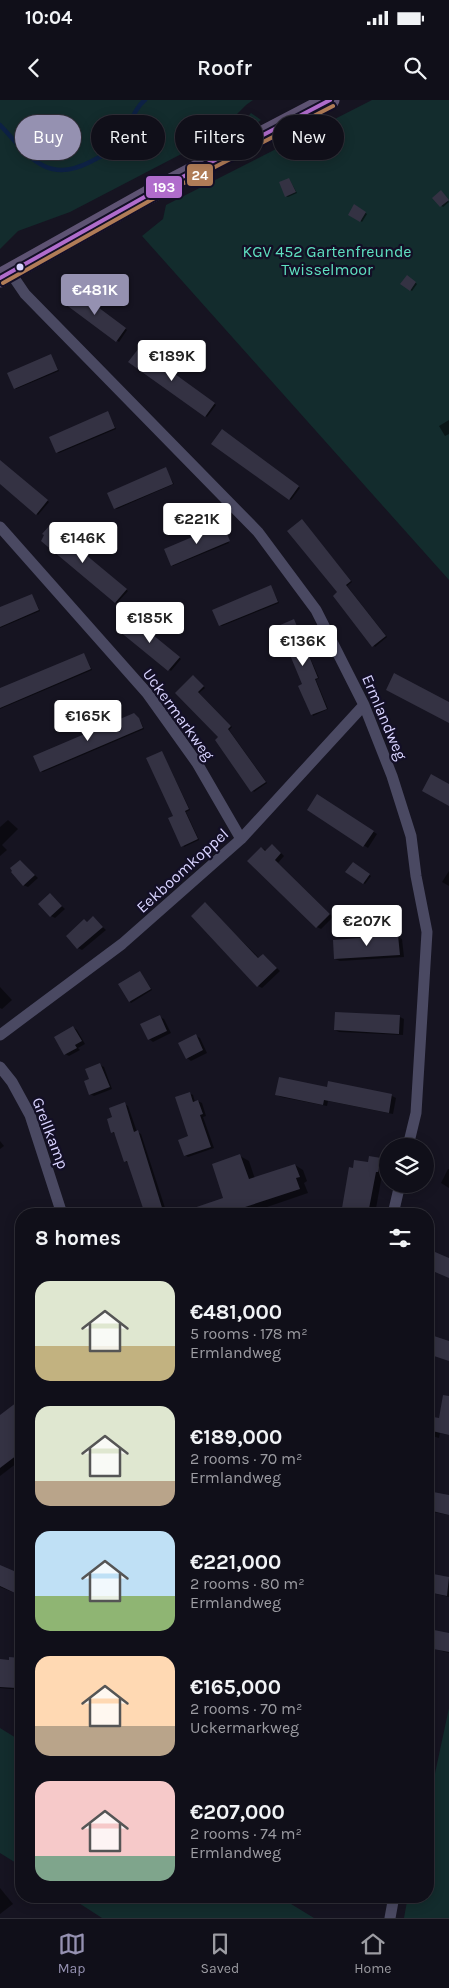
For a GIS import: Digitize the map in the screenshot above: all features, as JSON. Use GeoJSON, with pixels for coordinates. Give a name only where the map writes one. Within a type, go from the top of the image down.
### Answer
{"type":"FeatureCollection","features":[{"type":"Feature","properties":{"kind":"main road"},"geometry":{"type":"LineString","coordinates":[[5,275],[148,195],[330,100]]}},
{"type":"Feature","properties":{"kind":"street","name":"Ermlandweg"},"geometry":{"type":"LineString","coordinates":[[5,275],[258,532],[316,610],[364,705],[392,776],[411,836],[416,876],[427,932],[416,1113],[410,1138]]}},
{"type":"Feature","properties":{"kind":"street","name":"Uckermarkweg"},"geometry":{"type":"LineString","coordinates":[[0,527],[147,693],[196,763],[241,838]]}},
{"type":"Feature","properties":{"kind":"street","name":"Eekboomkoppel"},"geometry":{"type":"LineString","coordinates":[[0,1035],[122,944],[241,838],[364,705]]}},
{"type":"Feature","properties":{"kind":"street","name":"Grellkamp"},"geometry":{"type":"LineString","coordinates":[[0,1067],[12,1082],[30,1115],[60,1208]]}},
{"type":"Feature","properties":{"kind":"street"},"geometry":{"type":"LineString","coordinates":[[394,1208],[398,1193]]}},
{"type":"Feature","properties":{"kind":"street"},"geometry":{"type":"LineString","coordinates":[[390,1918],[393,1903]]}},
{"type":"Feature","properties":{"kind":"green space"},"geometry":{"type":"Polygon","coordinates":[[[0,100],[253,100],[236,115],[175,115],[175,157],[70,212],[18,231],[0,249],[0,100]]]}},
{"type":"Feature","properties":{"kind":"green space","name":"KGV 452 Gartenfreunde Twisselmoor"},"geometry":{"type":"Polygon","coordinates":[[[372,100],[449,100],[449,580],[142,236],[163,219],[166,205],[254,160],[263,160],[263,156],[273,150],[273,160],[344,160],[343,115],[372,100]]]}},
{"type":"Feature","properties":{"kind":"green space"},"geometry":{"type":"Polygon","coordinates":[[[449,1708],[449,1918],[404,1918],[407,1903],[434,1903],[434,1778],[449,1708]]]}},
{"type":"Feature","properties":{"kind":"green space"},"geometry":{"type":"Polygon","coordinates":[[[0,1728],[15,1737],[15,1862],[0,1853],[0,1728]]]}},
{"type":"Feature","properties":{"kind":"green space"},"geometry":{"type":"Polygon","coordinates":[[[79,1903],[289,1903],[314,1918],[102,1918],[79,1903]]]}},
{"type":"Feature","properties":{"kind":"building"},"geometry":{"type":"Polygon","coordinates":[[[289,178],[296,192],[285,197],[279,182],[289,178]]]}},
{"type":"Feature","properties":{"kind":"building"},"geometry":{"type":"Polygon","coordinates":[[[441,190],[449,200],[440,207],[432,198],[441,190]]]}},
{"type":"Feature","properties":{"kind":"building"},"geometry":{"type":"Polygon","coordinates":[[[354,204],[366,212],[360,222],[348,215],[354,204]]]}},
{"type":"Feature","properties":{"kind":"building"},"geometry":{"type":"Polygon","coordinates":[[[407,275],[416,282],[410,291],[400,284],[407,275]]]}},
{"type":"Feature","properties":{"kind":"building"},"geometry":{"type":"Polygon","coordinates":[[[75,290],[126,328],[116,342],[65,304],[75,290]]]}},
{"type":"Feature","properties":{"kind":"building"},"geometry":{"type":"Polygon","coordinates":[[[139,348],[215,403],[205,417],[128,362],[139,348]]]}},
{"type":"Feature","properties":{"kind":"building"},"geometry":{"type":"Polygon","coordinates":[[[51,354],[58,370],[14,389],[7,373],[51,354]]]}},
{"type":"Feature","properties":{"kind":"building"},"geometry":{"type":"Polygon","coordinates":[[[108,411],[115,428],[56,453],[49,437],[108,411]]]}},
{"type":"Feature","properties":{"kind":"building"},"geometry":{"type":"Polygon","coordinates":[[[222,429],[299,486],[289,500],[211,444],[222,429]]]}},
{"type":"Feature","properties":{"kind":"building"},"geometry":{"type":"Polygon","coordinates":[[[0,460],[48,500],[36,515],[0,484],[0,460]]]}},
{"type":"Feature","properties":{"kind":"building"},"geometry":{"type":"Polygon","coordinates":[[[166,467],[173,484],[114,509],[107,493],[166,467]]]}},
{"type":"Feature","properties":{"kind":"building"},"geometry":{"type":"Polygon","coordinates":[[[302,519],[351,581],[346,585],[386,636],[372,647],[333,596],[337,592],[287,531],[302,519]]]}},
{"type":"Feature","properties":{"kind":"building"},"geometry":{"type":"Polygon","coordinates":[[[223,524],[230,541],[171,566],[164,549],[223,524]]]}},
{"type":"Feature","properties":{"kind":"building"},"geometry":{"type":"Polygon","coordinates":[[[50,525],[127,589],[115,603],[41,541],[44,535],[42,534],[50,525]]]}},
{"type":"Feature","properties":{"kind":"building"},"geometry":{"type":"Polygon","coordinates":[[[271,585],[278,602],[219,626],[212,610],[271,585]]]}},
{"type":"Feature","properties":{"kind":"building"},"geometry":{"type":"Polygon","coordinates":[[[32,594],[39,610],[0,627],[0,607],[32,594]]]}},
{"type":"Feature","properties":{"kind":"building"},"geometry":{"type":"Polygon","coordinates":[[[131,617],[180,657],[168,671],[119,631],[131,617]]]}},
{"type":"Feature","properties":{"kind":"building"},"geometry":{"type":"Polygon","coordinates":[[[294,619],[318,678],[315,679],[327,709],[311,715],[298,686],[302,684],[278,626],[294,619]]]}},
{"type":"Feature","properties":{"kind":"building"},"geometry":{"type":"Polygon","coordinates":[[[84,653],[91,669],[0,708],[0,688],[84,653]]]}},
{"type":"Feature","properties":{"kind":"building"},"geometry":{"type":"Polygon","coordinates":[[[394,673],[449,702],[449,723],[386,690],[394,673]]]}},
{"type":"Feature","properties":{"kind":"building"},"geometry":{"type":"Polygon","coordinates":[[[193,675],[204,686],[198,692],[231,726],[228,729],[266,782],[251,792],[215,740],[218,737],[175,693],[193,675]]]}},
{"type":"Feature","properties":{"kind":"building"},"geometry":{"type":"Polygon","coordinates":[[[134,713],[139,718],[143,728],[40,772],[33,756],[134,713]]]}},
{"type":"Feature","properties":{"kind":"building"},"geometry":{"type":"Polygon","coordinates":[[[162,751],[189,809],[185,811],[198,839],[181,847],[168,818],[173,816],[146,758],[162,751]]]}},
{"type":"Feature","properties":{"kind":"building"},"geometry":{"type":"Polygon","coordinates":[[[431,774],[449,784],[449,806],[422,791],[431,774]]]}},
{"type":"Feature","properties":{"kind":"building"},"geometry":{"type":"Polygon","coordinates":[[[317,794],[374,831],[363,847],[307,810],[317,794]]]}},
{"type":"Feature","properties":{"kind":"building"},"geometry":{"type":"Polygon","coordinates":[[[272,844],[281,853],[275,860],[330,914],[316,928],[247,861],[261,847],[265,851],[272,844]]]}},
{"type":"Feature","properties":{"kind":"building"},"geometry":{"type":"Polygon","coordinates":[[[20,860],[35,875],[23,886],[11,872],[10,868],[20,860]]]}},
{"type":"Feature","properties":{"kind":"building"},"geometry":{"type":"Polygon","coordinates":[[[353,862],[370,874],[363,884],[345,872],[353,862]]]}},
{"type":"Feature","properties":{"kind":"building"},"geometry":{"type":"Polygon","coordinates":[[[50,893],[62,906],[50,917],[38,904],[50,893]]]}},
{"type":"Feature","properties":{"kind":"building"},"geometry":{"type":"Polygon","coordinates":[[[205,902],[258,958],[263,954],[277,968],[257,987],[191,916],[205,902]]]}},
{"type":"Feature","properties":{"kind":"building"},"geometry":{"type":"Polygon","coordinates":[[[93,916],[103,927],[77,949],[66,936],[84,919],[87,922],[93,916]]]}},
{"type":"Feature","properties":{"kind":"building"},"geometry":{"type":"Polygon","coordinates":[[[398,935],[400,955],[334,959],[333,940],[398,935]]]}},
{"type":"Feature","properties":{"kind":"building"},"geometry":{"type":"Polygon","coordinates":[[[140,971],[151,989],[129,1002],[118,984],[140,971]]]}},
{"type":"Feature","properties":{"kind":"building"},"geometry":{"type":"Polygon","coordinates":[[[335,1012],[400,1015],[399,1034],[334,1030],[335,1012]]]}},
{"type":"Feature","properties":{"kind":"building"},"geometry":{"type":"Polygon","coordinates":[[[160,1015],[167,1031],[148,1040],[140,1024],[160,1015]]]}},
{"type":"Feature","properties":{"kind":"building"},"geometry":{"type":"Polygon","coordinates":[[[73,1026],[82,1041],[75,1045],[77,1048],[64,1055],[54,1037],[73,1026]]]}},
{"type":"Feature","properties":{"kind":"building"},"geometry":{"type":"Polygon","coordinates":[[[196,1034],[203,1050],[186,1059],[178,1043],[196,1034]]]}},
{"type":"Feature","properties":{"kind":"building"},"geometry":{"type":"Polygon","coordinates":[[[100,1063],[110,1087],[89,1095],[84,1081],[89,1079],[85,1069],[100,1063]]]}},
{"type":"Feature","properties":{"kind":"building"},"geometry":{"type":"Polygon","coordinates":[[[279,1077],[327,1087],[328,1081],[392,1094],[389,1113],[324,1100],[323,1105],[275,1095],[279,1077]]]}},
{"type":"Feature","properties":{"kind":"building"},"geometry":{"type":"Polygon","coordinates":[[[190,1092],[193,1102],[198,1100],[203,1114],[200,1115],[211,1147],[184,1156],[178,1140],[188,1136],[175,1097],[190,1092]]]}},
{"type":"Feature","properties":{"kind":"building"},"geometry":{"type":"Polygon","coordinates":[[[125,1102],[134,1132],[138,1130],[162,1208],[143,1208],[127,1161],[124,1162],[114,1132],[111,1133],[107,1119],[112,1117],[109,1108],[125,1102]]]}},
{"type":"Feature","properties":{"kind":"building"},"geometry":{"type":"Polygon","coordinates":[[[240,1154],[249,1179],[295,1164],[300,1177],[296,1178],[300,1189],[242,1208],[194,1208],[223,1198],[212,1164],[240,1154]]]}},
{"type":"Feature","properties":{"kind":"building"},"geometry":{"type":"Polygon","coordinates":[[[369,1156],[379,1158],[379,1167],[378,1172],[376,1172],[369,1208],[342,1208],[349,1167],[353,1168],[354,1160],[368,1162],[369,1156]]]}},
{"type":"Feature","properties":{"kind":"building"},"geometry":{"type":"Polygon","coordinates":[[[434,1252],[449,1258],[449,1278],[434,1272],[434,1252]]]}},
{"type":"Feature","properties":{"kind":"building"},"geometry":{"type":"Polygon","coordinates":[[[434,1336],[449,1341],[449,1361],[434,1356],[434,1336]]]}},
{"type":"Feature","properties":{"kind":"building"},"geometry":{"type":"Polygon","coordinates":[[[443,1395],[449,1396],[449,1435],[434,1431],[434,1417],[439,1418],[443,1395]]]}},
{"type":"Feature","properties":{"kind":"building"},"geometry":{"type":"Polygon","coordinates":[[[15,1404],[15,1457],[0,1468],[0,1415],[15,1404]]]}},
{"type":"Feature","properties":{"kind":"building"},"geometry":{"type":"Polygon","coordinates":[[[434,1492],[449,1495],[449,1515],[434,1511],[434,1492]]]}},
{"type":"Feature","properties":{"kind":"building"},"geometry":{"type":"Polygon","coordinates":[[[0,1565],[15,1571],[15,1593],[0,1586],[0,1565]]]}},
{"type":"Feature","properties":{"kind":"building"},"geometry":{"type":"Polygon","coordinates":[[[434,1574],[449,1577],[447,1596],[434,1593],[434,1574]]]}},
{"type":"Feature","properties":{"kind":"building"},"geometry":{"type":"Polygon","coordinates":[[[434,1630],[449,1633],[449,1652],[434,1649],[434,1630]]]}},
{"type":"Feature","properties":{"kind":"building"},"geometry":{"type":"Polygon","coordinates":[[[9,1657],[15,1658],[15,1688],[0,1687],[0,1659],[9,1660],[9,1657]]]}},
{"type":"Feature","properties":{"kind":"waterway"},"geometry":{"type":"LineString","coordinates":[[0,125],[29,156],[39,163],[49,168],[61,170],[74,168],[90,162],[119,144],[134,114],[145,100]]}},
{"type":"Feature","properties":{"kind":"transit line","name":"193"},"geometry":{"type":"LineString","coordinates":[[0,278],[148,195],[330,100]]}},
{"type":"Feature","properties":{"kind":"transit line","name":"24"},"geometry":{"type":"LineString","coordinates":[[3,283],[151,200],[333,106]]}}]}
